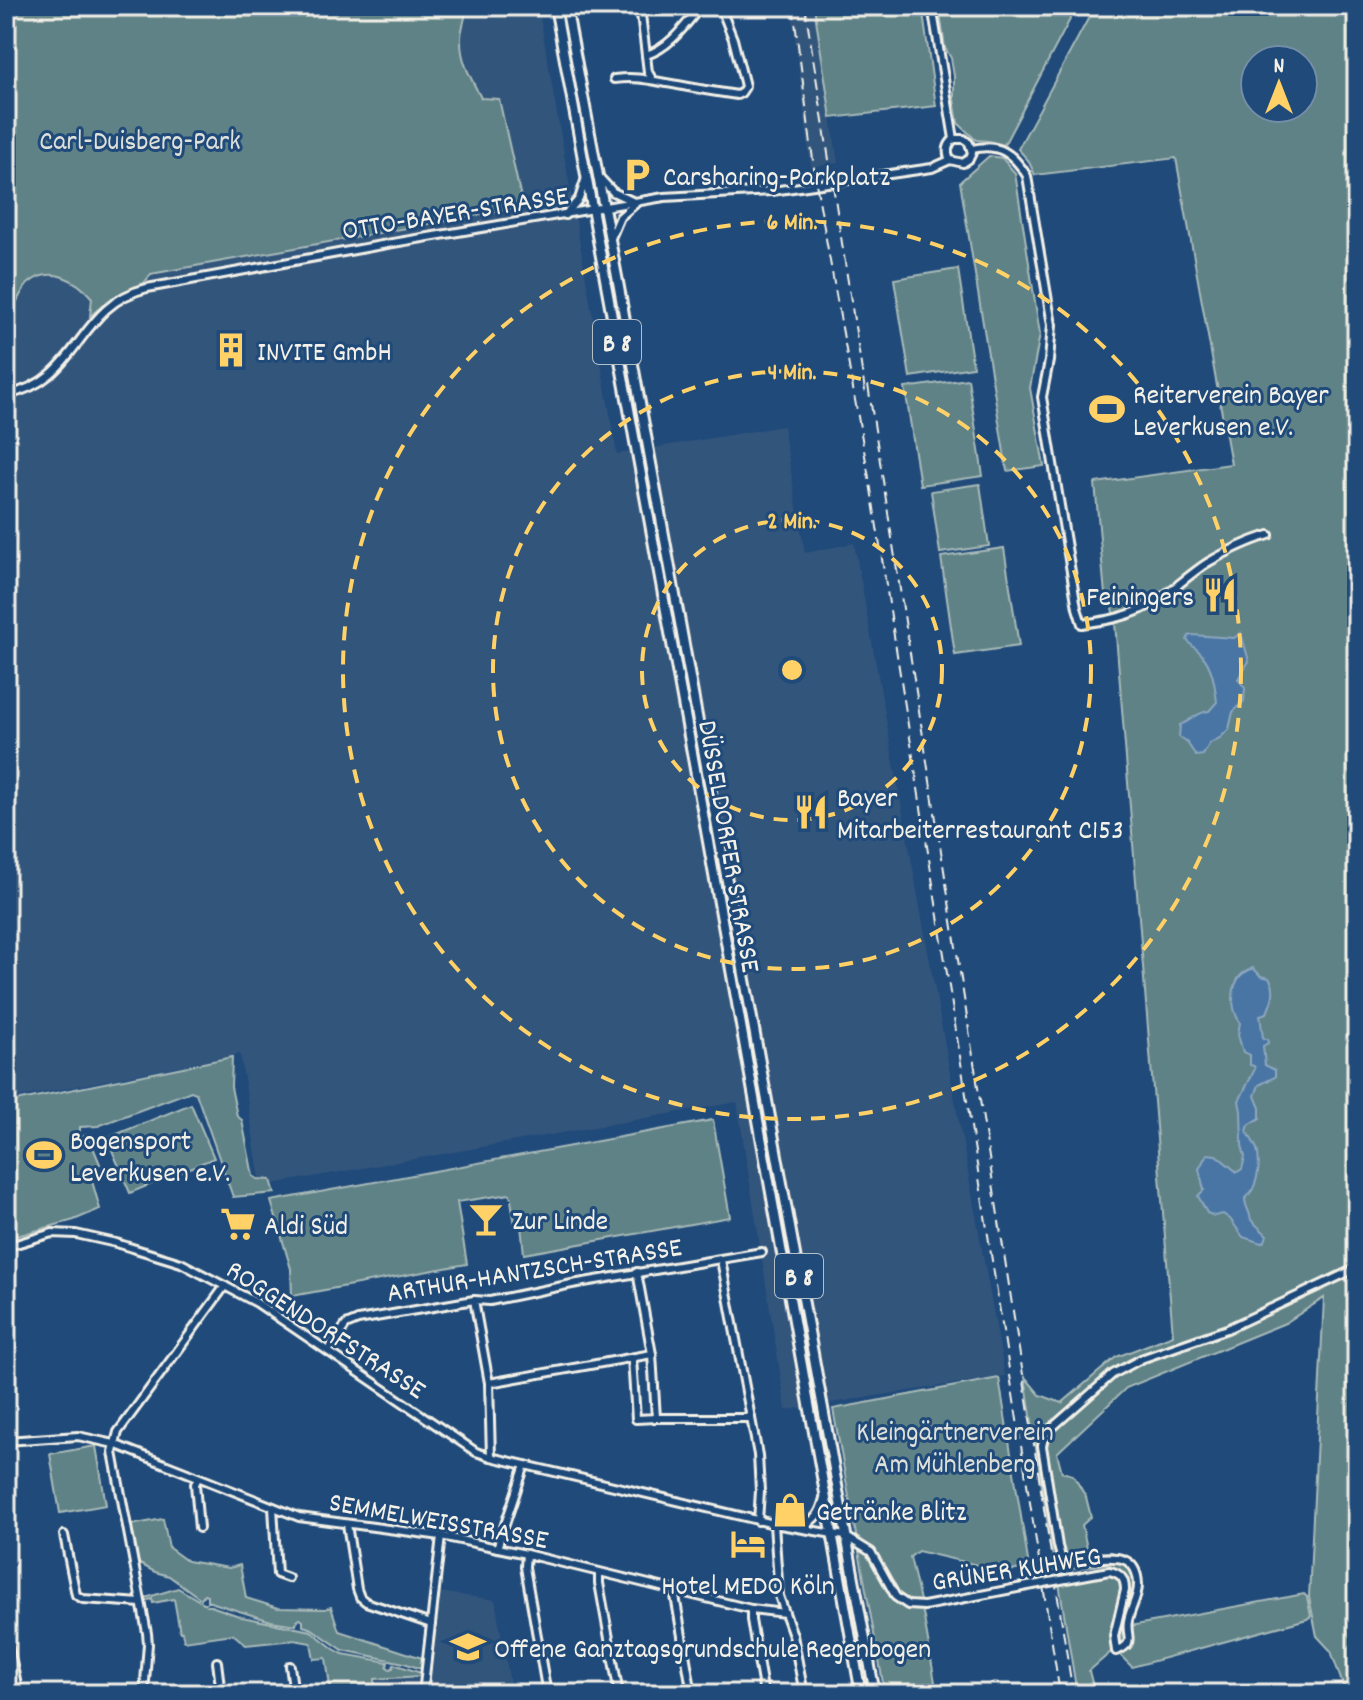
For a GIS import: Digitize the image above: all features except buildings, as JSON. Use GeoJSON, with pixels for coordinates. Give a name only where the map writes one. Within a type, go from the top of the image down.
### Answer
{"type":"FeatureCollection","features":[{"type":"Feature","properties":{"kind":"main road","name":"DÜSSELDORFER STRASSE"},"geometry":{"type":"LineString","coordinates":[[555,6],[861,1694]]}},
{"type":"Feature","properties":{"kind":"main road","name":"DÜSSELDORFER STRASSE"},"geometry":{"type":"LineString","coordinates":[[566,6],[875,1694]]}},
{"type":"Feature","properties":{"kind":"main road"},"geometry":{"type":"LineString","coordinates":[[659,578],[671,575]]}},
{"type":"Feature","properties":{"kind":"main road"},"geometry":{"type":"LineString","coordinates":[[719,901],[730,898]]}},
{"type":"Feature","properties":{"kind":"street"},"geometry":{"type":"LineString","coordinates":[[640,6],[648,72],[652,79]]}},
{"type":"Feature","properties":{"kind":"street"},"geometry":{"type":"LineString","coordinates":[[646,55],[657,52],[667,44],[701,6]]}},
{"type":"Feature","properties":{"kind":"street"},"geometry":{"type":"LineString","coordinates":[[614,79],[652,79],[737,95],[741,93],[744,82],[733,39],[720,6]]}},
{"type":"Feature","properties":{"kind":"street"},"geometry":{"type":"LineString","coordinates":[[932,6],[954,139]]}},
{"type":"Feature","properties":{"kind":"street"},"geometry":{"type":"LineString","coordinates":[[954,139],[964,139],[972,149],[971,157],[966,162],[958,163],[950,160],[947,151],[954,139]]}},
{"type":"Feature","properties":{"kind":"street"},"geometry":{"type":"LineString","coordinates":[[972,149],[990,147],[1009,154],[1027,176],[1052,325],[1042,397],[1082,624],[1105,621],[1142,609],[1207,563],[1269,535]]}},
{"type":"Feature","properties":{"kind":"street","name":"OTTO-BAYER-STRASSE"},"geometry":{"type":"LineString","coordinates":[[6,395],[31,387],[52,374],[69,357],[101,313],[122,297],[139,290],[387,244],[636,203],[687,195],[786,190],[932,168],[950,160]]}},
{"type":"Feature","properties":{"kind":"street"},"geometry":{"type":"LineString","coordinates":[[598,176],[613,192],[636,203],[620,217],[610,239]]}},
{"type":"Feature","properties":{"kind":"street"},"geometry":{"type":"LineString","coordinates":[[565,215],[579,199],[586,177]]}},
{"type":"Feature","properties":{"kind":"street","name":"ROGGENDORFSTRASSE"},"geometry":{"type":"LineString","coordinates":[[6,1247],[52,1233],[76,1234],[169,1259],[257,1303],[476,1452],[758,1521],[845,1536]]}},
{"type":"Feature","properties":{"kind":"street","name":"ARTHUR-HANTZSCH-STRASSE"},"geometry":{"type":"LineString","coordinates":[[328,1351],[346,1325],[358,1320],[474,1300],[490,1301],[637,1272],[762,1252]]}},
{"type":"Feature","properties":{"kind":"street"},"geometry":{"type":"LineString","coordinates":[[721,1260],[759,1468],[758,1521]]}},
{"type":"Feature","properties":{"kind":"street","name":"GRÜNER KUHWEG"},"geometry":{"type":"LineString","coordinates":[[845,1536],[871,1552],[896,1597],[908,1605],[924,1606],[1116,1572],[1125,1582],[1125,1590],[1114,1642],[1116,1651],[1125,1647],[1129,1640],[1127,1623],[1138,1590],[1137,1576],[1129,1564],[1116,1557],[1070,1560],[1061,1557],[1042,1446],[1046,1433],[1105,1380],[1130,1364],[1227,1329],[1357,1268]]}},
{"type":"Feature","properties":{"kind":"street"},"geometry":{"type":"LineString","coordinates":[[637,1272],[652,1354],[656,1418]]}},
{"type":"Feature","properties":{"kind":"street"},"geometry":{"type":"LineString","coordinates":[[144,1694],[148,1644],[114,1444],[118,1432],[225,1286]]}},
{"type":"Feature","properties":{"kind":"street"},"geometry":{"type":"LineString","coordinates":[[474,1300],[489,1383],[491,1457]]}},
{"type":"Feature","properties":{"kind":"street"},"geometry":{"type":"LineString","coordinates":[[489,1383],[652,1354]]}},
{"type":"Feature","properties":{"kind":"street"},"geometry":{"type":"LineString","coordinates":[[632,1358],[636,1419],[751,1418]]}},
{"type":"Feature","properties":{"kind":"street","name":"SEMMELWEISSTRASSE"},"geometry":{"type":"LineString","coordinates":[[6,1441],[78,1436],[114,1444],[310,1519],[441,1536],[751,1609],[785,1613]]}},
{"type":"Feature","properties":{"kind":"street"},"geometry":{"type":"LineString","coordinates":[[497,1548],[525,1465]]}},
{"type":"Feature","properties":{"kind":"street"},"geometry":{"type":"LineString","coordinates":[[198,1478],[195,1484],[199,1528]]}},
{"type":"Feature","properties":{"kind":"street"},"geometry":{"type":"LineString","coordinates":[[797,1528],[818,1517],[825,1492]]}},
{"type":"Feature","properties":{"kind":"street"},"geometry":{"type":"LineString","coordinates":[[273,1507],[277,1574],[288,1578]]}},
{"type":"Feature","properties":{"kind":"street"},"geometry":{"type":"LineString","coordinates":[[347,1524],[360,1597],[371,1604],[431,1624]]}},
{"type":"Feature","properties":{"kind":"street"},"geometry":{"type":"LineString","coordinates":[[774,1524],[779,1596],[793,1635],[804,1694]]}},
{"type":"Feature","properties":{"kind":"street"},"geometry":{"type":"LineString","coordinates":[[64,1535],[76,1595],[83,1599],[141,1603]]}},
{"type":"Feature","properties":{"kind":"street"},"geometry":{"type":"LineString","coordinates":[[423,1694],[441,1536]]}},
{"type":"Feature","properties":{"kind":"street"},"geometry":{"type":"LineString","coordinates":[[526,1554],[525,1567],[547,1694]]}},
{"type":"Feature","properties":{"kind":"street"},"geometry":{"type":"LineString","coordinates":[[599,1573],[619,1694]]}},
{"type":"Feature","properties":{"kind":"street"},"geometry":{"type":"LineString","coordinates":[[674,1590],[692,1694]]}},
{"type":"Feature","properties":{"kind":"street"},"geometry":{"type":"LineString","coordinates":[[751,1609],[764,1694]]}},
{"type":"Feature","properties":{"kind":"street"},"geometry":{"type":"LineString","coordinates":[[6,1637],[19,1694]]}},
{"type":"Feature","properties":{"kind":"street"},"geometry":{"type":"LineString","coordinates":[[217,1662],[221,1694]]}},
{"type":"Feature","properties":{"kind":"street"},"geometry":{"type":"LineString","coordinates":[[290,1666],[294,1694]]}},
{"type":"Feature","properties":{"kind":"shaded area"},"geometry":{"type":"Polygon","coordinates":[[[6,6],[538,6],[617,454],[783,426],[805,553],[854,543],[1005,1376],[786,1410],[737,1102],[261,1186],[240,1054],[6,1100],[6,6]]]}},
{"type":"Feature","properties":{"kind":"shaded area"},"geometry":{"type":"Polygon","coordinates":[[[791,6],[814,6],[838,163],[811,167],[791,6]]]}},
{"type":"Feature","properties":{"kind":"shaded area"},"geometry":{"type":"Polygon","coordinates":[[[1241,633],[1249,661],[1238,679],[1245,688],[1244,701],[1233,712],[1229,729],[1210,743],[1203,755],[1196,756],[1186,741],[1179,737],[1180,725],[1209,711],[1217,702],[1209,665],[1187,640],[1192,635],[1234,638],[1241,633]]]}},
{"type":"Feature","properties":{"kind":"shaded area"},"geometry":{"type":"Polygon","coordinates":[[[1253,968],[1261,976],[1269,978],[1273,991],[1267,1013],[1260,1015],[1263,1038],[1268,1043],[1263,1046],[1265,1065],[1275,1070],[1275,1077],[1259,1085],[1255,1096],[1260,1118],[1249,1125],[1247,1131],[1257,1149],[1259,1162],[1256,1183],[1245,1202],[1251,1220],[1267,1235],[1261,1243],[1243,1237],[1223,1214],[1214,1216],[1207,1213],[1198,1196],[1204,1190],[1199,1169],[1207,1154],[1216,1155],[1237,1172],[1242,1169],[1245,1157],[1239,1101],[1255,1069],[1250,1065],[1250,1055],[1243,1052],[1238,1035],[1240,1022],[1233,998],[1237,980],[1253,968]]]}},
{"type":"Feature","properties":{"kind":"shaded area","name":"Offene Ganztagsgrundschule Regenbogen"},"geometry":{"type":"Polygon","coordinates":[[[440,1592],[495,1600],[512,1694],[428,1694],[440,1592]]]}},
{"type":"Feature","properties":{"kind":"shaded area"},"geometry":{"type":"Polygon","coordinates":[[[419,1677],[417,1694],[375,1694],[375,1679],[419,1677]]]}},
{"type":"Feature","properties":{"kind":"green space","name":"Carl-Duisberg-Park"},"geometry":{"type":"Polygon","coordinates":[[[6,6],[466,6],[461,38],[464,62],[481,98],[499,99],[523,207],[151,274],[144,283],[109,300],[90,316],[92,298],[86,291],[63,277],[46,275],[29,283],[6,323],[6,6]]]}},
{"type":"Feature","properties":{"kind":"green space"},"geometry":{"type":"Polygon","coordinates":[[[814,6],[922,6],[936,106],[831,118],[814,6]]]}},
{"type":"Feature","properties":{"kind":"green space"},"geometry":{"type":"Polygon","coordinates":[[[939,6],[1077,6],[1004,145],[976,140],[958,123],[954,76],[951,58],[945,48],[939,6]]]}},
{"type":"Feature","properties":{"kind":"green space"},"geometry":{"type":"Polygon","coordinates":[[[1095,6],[1357,6],[1357,1694],[1346,1694],[1331,1651],[1317,1636],[1309,1597],[1324,1298],[1285,1323],[1126,1388],[1057,1453],[1062,1472],[1073,1475],[1086,1497],[1091,1517],[1082,1525],[1088,1553],[1112,1552],[1130,1570],[1135,1581],[1135,1593],[1125,1623],[1126,1642],[1120,1641],[1122,1619],[1130,1592],[1126,1575],[1109,1564],[1055,1571],[1025,1377],[1040,1395],[1062,1403],[1116,1357],[1173,1335],[1115,623],[1110,597],[1105,595],[1095,483],[1231,464],[1176,158],[1035,175],[1018,149],[1095,6]]]}},
{"type":"Feature","properties":{"kind":"green space"},"geometry":{"type":"Polygon","coordinates":[[[989,156],[1002,158],[1015,173],[1040,334],[1030,388],[1044,466],[1007,471],[960,182],[989,156]]]}},
{"type":"Feature","properties":{"kind":"green space"},"geometry":{"type":"Polygon","coordinates":[[[958,269],[973,367],[910,377],[894,279],[958,269]]]}},
{"type":"Feature","properties":{"kind":"green space"},"geometry":{"type":"Polygon","coordinates":[[[968,379],[983,476],[920,485],[905,388],[968,379]]]}},
{"type":"Feature","properties":{"kind":"green space"},"geometry":{"type":"Polygon","coordinates":[[[980,484],[989,546],[940,553],[931,491],[980,484]]]}},
{"type":"Feature","properties":{"kind":"green space"},"geometry":{"type":"Polygon","coordinates":[[[1004,548],[1019,646],[955,655],[941,557],[1004,548]]]}},
{"type":"Feature","properties":{"kind":"green space"},"geometry":{"type":"Polygon","coordinates":[[[232,1057],[231,1087],[237,1116],[242,1120],[253,1176],[271,1180],[275,1193],[233,1197],[196,1093],[191,1091],[98,1126],[80,1127],[80,1137],[88,1135],[100,1164],[92,1170],[92,1181],[100,1209],[74,1220],[6,1239],[6,1103],[232,1057]]]}},
{"type":"Feature","properties":{"kind":"green space"},"geometry":{"type":"Polygon","coordinates":[[[191,1104],[214,1158],[130,1193],[107,1138],[191,1104]]]}},
{"type":"Feature","properties":{"kind":"green space"},"geometry":{"type":"Polygon","coordinates":[[[713,1120],[730,1217],[524,1254],[521,1226],[515,1225],[510,1194],[457,1202],[467,1264],[292,1296],[291,1269],[271,1201],[713,1120]]]}},
{"type":"Feature","properties":{"kind":"green space","name":"Kleingärtnerverein Am Mühlenberg"},"geometry":{"type":"Polygon","coordinates":[[[999,1378],[1029,1567],[1007,1572],[918,1551],[910,1557],[937,1694],[885,1694],[833,1409],[999,1378]]]}},
{"type":"Feature","properties":{"kind":"green space"},"geometry":{"type":"Polygon","coordinates":[[[96,1446],[106,1505],[60,1513],[50,1454],[96,1446]]]}},
{"type":"Feature","properties":{"kind":"green space"},"geometry":{"type":"Polygon","coordinates":[[[163,1519],[169,1548],[187,1561],[229,1568],[240,1565],[246,1598],[278,1608],[331,1607],[339,1631],[422,1658],[421,1669],[343,1650],[303,1626],[300,1619],[296,1625],[271,1621],[207,1601],[204,1594],[201,1599],[169,1576],[138,1563],[131,1525],[163,1519]]]}},
{"type":"Feature","properties":{"kind":"green space"},"geometry":{"type":"Polygon","coordinates":[[[1100,1573],[1116,1574],[1120,1581],[1112,1651],[1089,1671],[1095,1694],[1077,1694],[1059,1583],[1100,1573]]]}},
{"type":"Feature","properties":{"kind":"green space"},"geometry":{"type":"Polygon","coordinates":[[[178,1588],[205,1604],[242,1617],[311,1631],[343,1654],[388,1662],[390,1669],[394,1664],[421,1673],[421,1676],[375,1679],[375,1691],[331,1694],[326,1658],[314,1659],[311,1643],[294,1640],[246,1645],[233,1634],[184,1641],[174,1599],[153,1603],[152,1599],[145,1601],[145,1598],[178,1588]]]}},
{"type":"Feature","properties":{"kind":"green space"},"geometry":{"type":"Polygon","coordinates":[[[1304,1594],[1311,1616],[1307,1619],[1132,1667],[1120,1655],[1131,1644],[1130,1626],[1304,1594]]]}},
{"type":"Feature","properties":{"kind":"railway"},"geometry":{"type":"LineString","coordinates":[[793,6],[816,183],[871,489],[1060,1694]]}},
{"type":"Feature","properties":{"kind":"railway"},"geometry":{"type":"LineString","coordinates":[[805,6],[866,397]]}},
{"type":"Feature","properties":{"kind":"railway"},"geometry":{"type":"LineString","coordinates":[[868,385],[1073,1694]]}},
{"type":"Feature","properties":{"kind":"place","name":"Carsharing-Parkplatz"},"geometry":{"type":"Point","coordinates":[637,175]}},
{"type":"Feature","properties":{"kind":"place","name":"INVITE GmbH"},"geometry":{"type":"Point","coordinates":[231,350]}},
{"type":"Feature","properties":{"kind":"place","name":"Reiterverein Bayer Leverkusen e.V."},"geometry":{"type":"Point","coordinates":[1107,409]}},
{"type":"Feature","properties":{"kind":"place","name":"Feiningers"},"geometry":{"type":"Point","coordinates":[1220,595]}},
{"type":"Feature","properties":{"kind":"place","name":"Bayer Mitarbeiterrestaurant C153"},"geometry":{"type":"Point","coordinates":[811,812]}},
{"type":"Feature","properties":{"kind":"place","name":"Bogensport Leverkusen e.V."},"geometry":{"type":"Point","coordinates":[44,1155]}},
{"type":"Feature","properties":{"kind":"place","name":"Zur Linde"},"geometry":{"type":"Point","coordinates":[486,1219]}},
{"type":"Feature","properties":{"kind":"place","name":"Aldi Süd"},"geometry":{"type":"Point","coordinates":[238,1224]}},
{"type":"Feature","properties":{"kind":"place","name":"Getränke Blitz"},"geometry":{"type":"Point","coordinates":[790,1510]}},
{"type":"Feature","properties":{"kind":"place","name":"Hotel MEDO Köln"},"geometry":{"type":"Point","coordinates":[748,1544]}},
{"type":"Feature","properties":{"kind":"place","name":"Offene Ganztagsgrundschule Regenbogen"},"geometry":{"type":"Point","coordinates":[468,1647]}}]}
